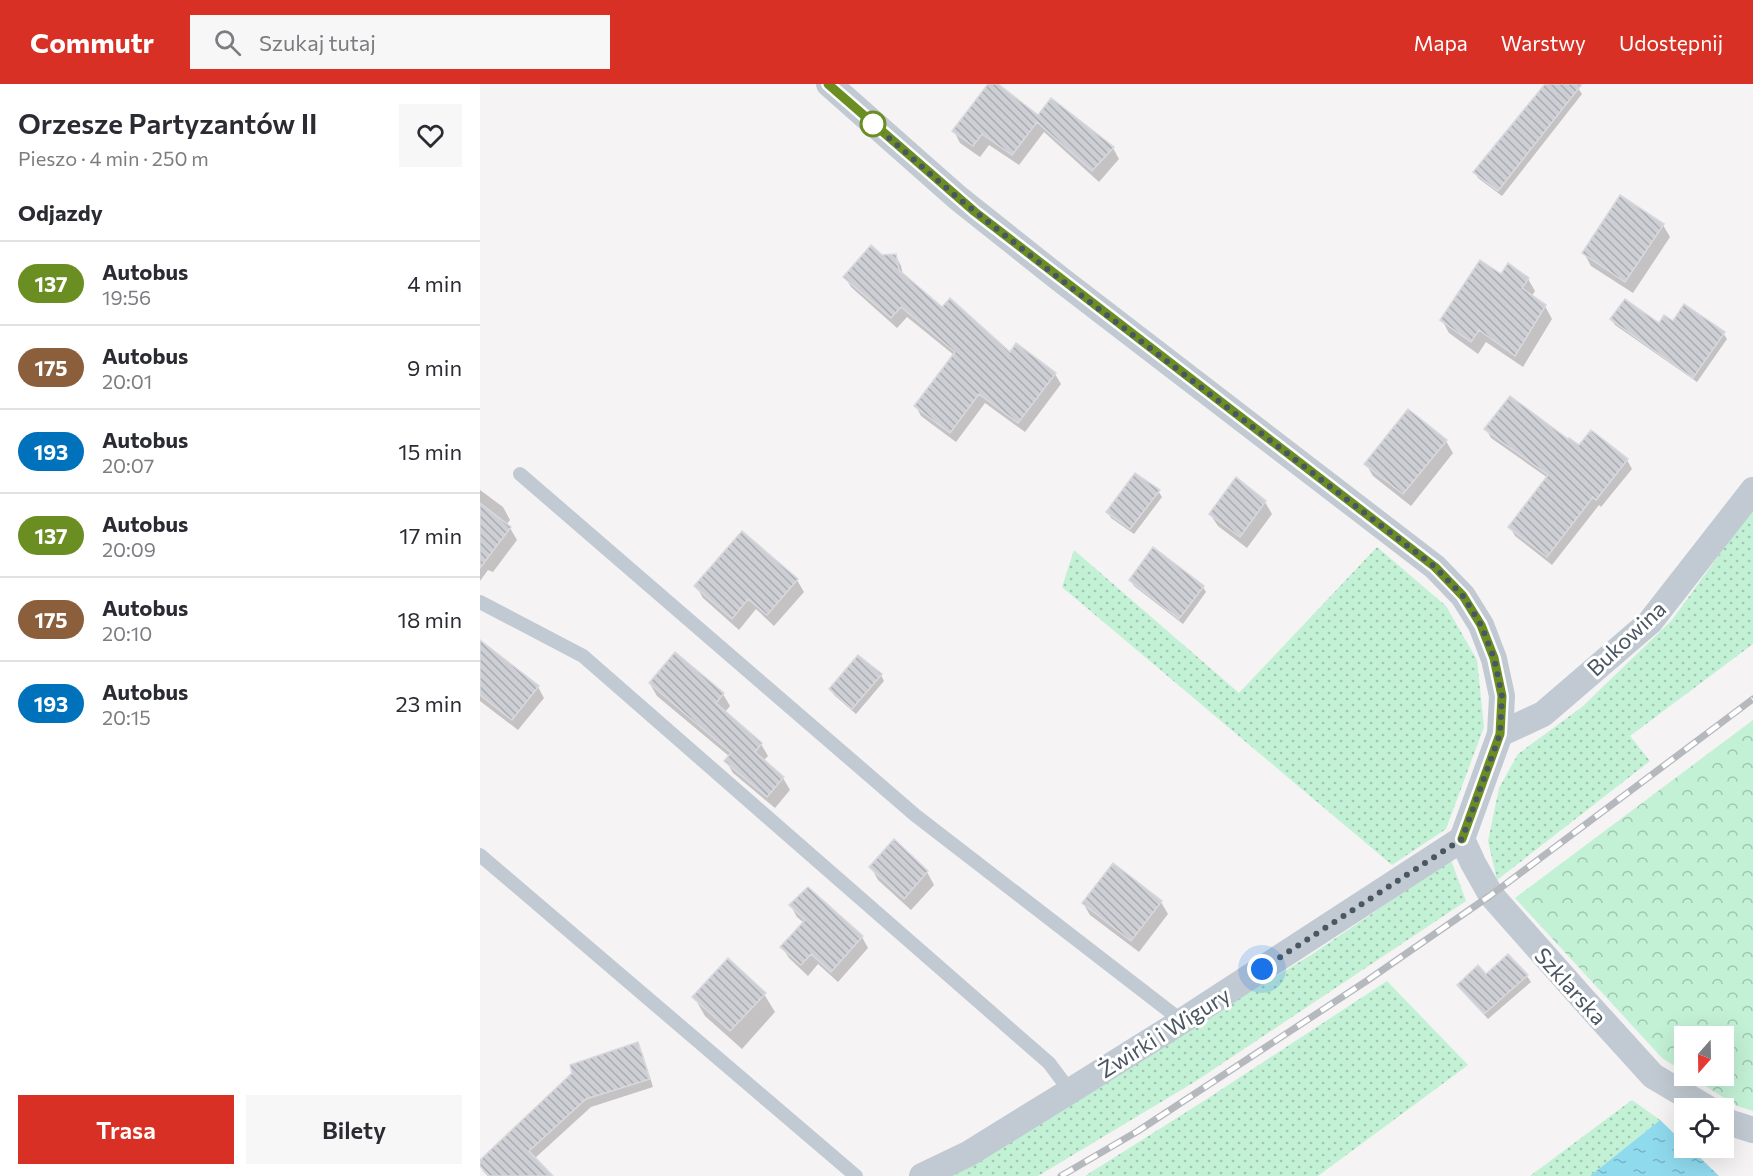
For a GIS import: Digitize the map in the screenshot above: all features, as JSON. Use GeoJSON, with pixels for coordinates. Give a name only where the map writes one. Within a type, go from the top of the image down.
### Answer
{"type":"FeatureCollection","features":[{"type":"Feature","properties":{"kind":"street"},"geometry":{"type":"LineString","coordinates":[[828,84],[967,206],[1435,567],[1463,596],[1481,625],[1494,658],[1502,696],[1500,734],[1462,839]]}},
{"type":"Feature","properties":{"kind":"street","name":"Bukowina"},"geometry":{"type":"LineString","coordinates":[[1500,734],[1543,714],[1650,622],[1753,490]]}},
{"type":"Feature","properties":{"kind":"street","name":"Żwirki i Wigury"},"geometry":{"type":"LineString","coordinates":[[922,1176],[969,1154],[1070,1091],[1462,839]]}},
{"type":"Feature","properties":{"kind":"street","name":"Szklarska"},"geometry":{"type":"LineString","coordinates":[[1462,839],[1491,895],[1653,1076],[1690,1098]]}},
{"type":"Feature","properties":{"kind":"street"},"geometry":{"type":"LineString","coordinates":[[1734,1124],[1753,1130]]}},
{"type":"Feature","properties":{"kind":"lane"},"geometry":{"type":"LineString","coordinates":[[520,474],[915,815],[1182,1021]]}},
{"type":"Feature","properties":{"kind":"lane"},"geometry":{"type":"LineString","coordinates":[[480,602],[583,656],[1049,1063],[1070,1091]]}},
{"type":"Feature","properties":{"kind":"lane"},"geometry":{"type":"LineString","coordinates":[[480,855],[856,1176]]}},
{"type":"Feature","properties":{"kind":"green space"},"geometry":{"type":"Polygon","coordinates":[[[1753,508],[1753,644],[1630,736],[1650,761],[1497,880],[1488,841],[1499,788],[1518,754],[1582,707],[1672,620],[1753,508]]]}},
{"type":"Feature","properties":{"kind":"green space"},"geometry":{"type":"Polygon","coordinates":[[[1377,547],[1446,606],[1477,660],[1484,727],[1446,829],[1392,865],[1062,587],[1074,550],[1239,693],[1377,547]]]}},
{"type":"Feature","properties":{"kind":"green space"},"geometry":{"type":"Polygon","coordinates":[[[1753,720],[1753,1111],[1737,1106],[1734,1104],[1734,1098],[1724,1098],[1706,1086],[1734,1086],[1734,1026],[1674,1026],[1674,1066],[1662,1058],[1515,898],[1753,720]]]}},
{"type":"Feature","properties":{"kind":"green space"},"geometry":{"type":"Polygon","coordinates":[[[1451,860],[1466,901],[1196,1081],[1038,1176],[945,1176],[1311,955],[1451,860]]]}},
{"type":"Feature","properties":{"kind":"green space"},"geometry":{"type":"Polygon","coordinates":[[[1387,981],[1468,1065],[1318,1176],[1085,1176],[1210,1097],[1387,981]]]}},
{"type":"Feature","properties":{"kind":"green space"},"geometry":{"type":"Polygon","coordinates":[[[1632,1100],[1660,1120],[1590,1176],[1530,1176],[1632,1100]]]}},
{"type":"Feature","properties":{"kind":"water"},"geometry":{"type":"Polygon","coordinates":[[[1660,1120],[1674,1133],[1674,1158],[1700,1158],[1719,1176],[1590,1176],[1660,1120]]]}},
{"type":"Feature","properties":{"kind":"building"},"geometry":{"type":"Polygon","coordinates":[[[988,84],[998,84],[1038,115],[1051,98],[1114,147],[1092,171],[1037,122],[1012,155],[982,134],[973,146],[952,131],[988,84]]]}},
{"type":"Feature","properties":{"kind":"building"},"geometry":{"type":"Polygon","coordinates":[[[1545,84],[1582,84],[1498,191],[1473,172],[1545,84]]]}},
{"type":"Feature","properties":{"kind":"building"},"geometry":{"type":"Polygon","coordinates":[[[1620,195],[1664,224],[1625,282],[1582,253],[1620,195]]]}},
{"type":"Feature","properties":{"kind":"building"},"geometry":{"type":"Polygon","coordinates":[[[871,245],[882,255],[896,254],[899,270],[942,307],[950,298],[1010,352],[1016,343],[1056,373],[1018,423],[979,394],[950,433],[914,406],[955,352],[901,307],[891,318],[843,277],[871,245]]]}},
{"type":"Feature","properties":{"kind":"building"},"geometry":{"type":"Polygon","coordinates":[[[1480,260],[1501,274],[1508,263],[1529,278],[1522,288],[1546,305],[1515,356],[1479,330],[1471,342],[1440,320],[1480,260]]]}},
{"type":"Feature","properties":{"kind":"building"},"geometry":{"type":"Polygon","coordinates":[[[1625,299],[1659,323],[1664,315],[1673,321],[1684,304],[1725,332],[1693,378],[1610,319],[1625,299]]]}},
{"type":"Feature","properties":{"kind":"building"},"geometry":{"type":"Polygon","coordinates":[[[1510,396],[1579,445],[1591,430],[1628,459],[1596,500],[1593,497],[1547,557],[1508,527],[1548,475],[1484,429],[1510,396]]]}},
{"type":"Feature","properties":{"kind":"building"},"geometry":{"type":"Polygon","coordinates":[[[1408,409],[1447,440],[1403,494],[1364,464],[1408,409]]]}},
{"type":"Feature","properties":{"kind":"building"},"geometry":{"type":"Polygon","coordinates":[[[1135,473],[1160,490],[1130,529],[1106,512],[1135,473]]]}},
{"type":"Feature","properties":{"kind":"building"},"geometry":{"type":"Polygon","coordinates":[[[1236,477],[1266,501],[1240,537],[1209,514],[1236,477]]]}},
{"type":"Feature","properties":{"kind":"building"},"geometry":{"type":"Polygon","coordinates":[[[480,503],[511,527],[480,568],[480,503]]]}},
{"type":"Feature","properties":{"kind":"building"},"geometry":{"type":"Polygon","coordinates":[[[742,531],[798,579],[767,615],[748,599],[732,619],[694,586],[742,531]]]}},
{"type":"Feature","properties":{"kind":"building"},"geometry":{"type":"Polygon","coordinates":[[[1153,547],[1204,586],[1179,619],[1129,580],[1153,547]]]}},
{"type":"Feature","properties":{"kind":"building"},"geometry":{"type":"Polygon","coordinates":[[[480,640],[539,686],[512,720],[480,695],[480,640]]]}},
{"type":"Feature","properties":{"kind":"building"},"geometry":{"type":"Polygon","coordinates":[[[675,652],[724,693],[716,703],[762,743],[755,752],[784,777],[767,797],[724,761],[731,753],[649,683],[675,652]]]}},
{"type":"Feature","properties":{"kind":"building"},"geometry":{"type":"Polygon","coordinates":[[[858,655],[882,674],[852,709],[829,689],[858,655]]]}},
{"type":"Feature","properties":{"kind":"building"},"geometry":{"type":"Polygon","coordinates":[[[894,839],[928,871],[904,899],[869,867],[894,839]]]}},
{"type":"Feature","properties":{"kind":"building"},"geometry":{"type":"Polygon","coordinates":[[[1113,863],[1162,901],[1131,941],[1082,903],[1113,863]]]}},
{"type":"Feature","properties":{"kind":"building"},"geometry":{"type":"Polygon","coordinates":[[[808,887],[863,936],[831,972],[811,954],[801,965],[780,947],[805,920],[789,905],[808,887]]]}},
{"type":"Feature","properties":{"kind":"building"},"geometry":{"type":"Polygon","coordinates":[[[1508,954],[1528,975],[1484,1014],[1457,985],[1478,965],[1486,974],[1508,954]]]}},
{"type":"Feature","properties":{"kind":"building"},"geometry":{"type":"Polygon","coordinates":[[[728,958],[766,993],[730,1031],[692,997],[728,958]]]}},
{"type":"Feature","properties":{"kind":"building"},"geometry":{"type":"Polygon","coordinates":[[[638,1042],[650,1079],[586,1099],[529,1151],[553,1176],[489,1176],[480,1166],[480,1160],[572,1073],[570,1065],[638,1042]]]}},
{"type":"Feature","properties":{"kind":"railway"},"geometry":{"type":"LineString","coordinates":[[1061,1176],[1138,1131],[1368,980],[1491,895],[1753,699]]}},
{"type":"Feature","properties":{"kind":"bus line","name":"137"},"geometry":{"type":"LineString","coordinates":[[828,84],[958,198],[1435,567],[1463,596],[1481,625],[1494,658],[1502,696],[1500,734],[1462,839]]}},
{"type":"Feature","properties":{"kind":"route"},"geometry":{"type":"LineString","coordinates":[[873,124],[958,198],[1060,279],[1435,567],[1463,596],[1481,625],[1494,658],[1502,696],[1500,734],[1462,839],[1262,969]]}}]}
